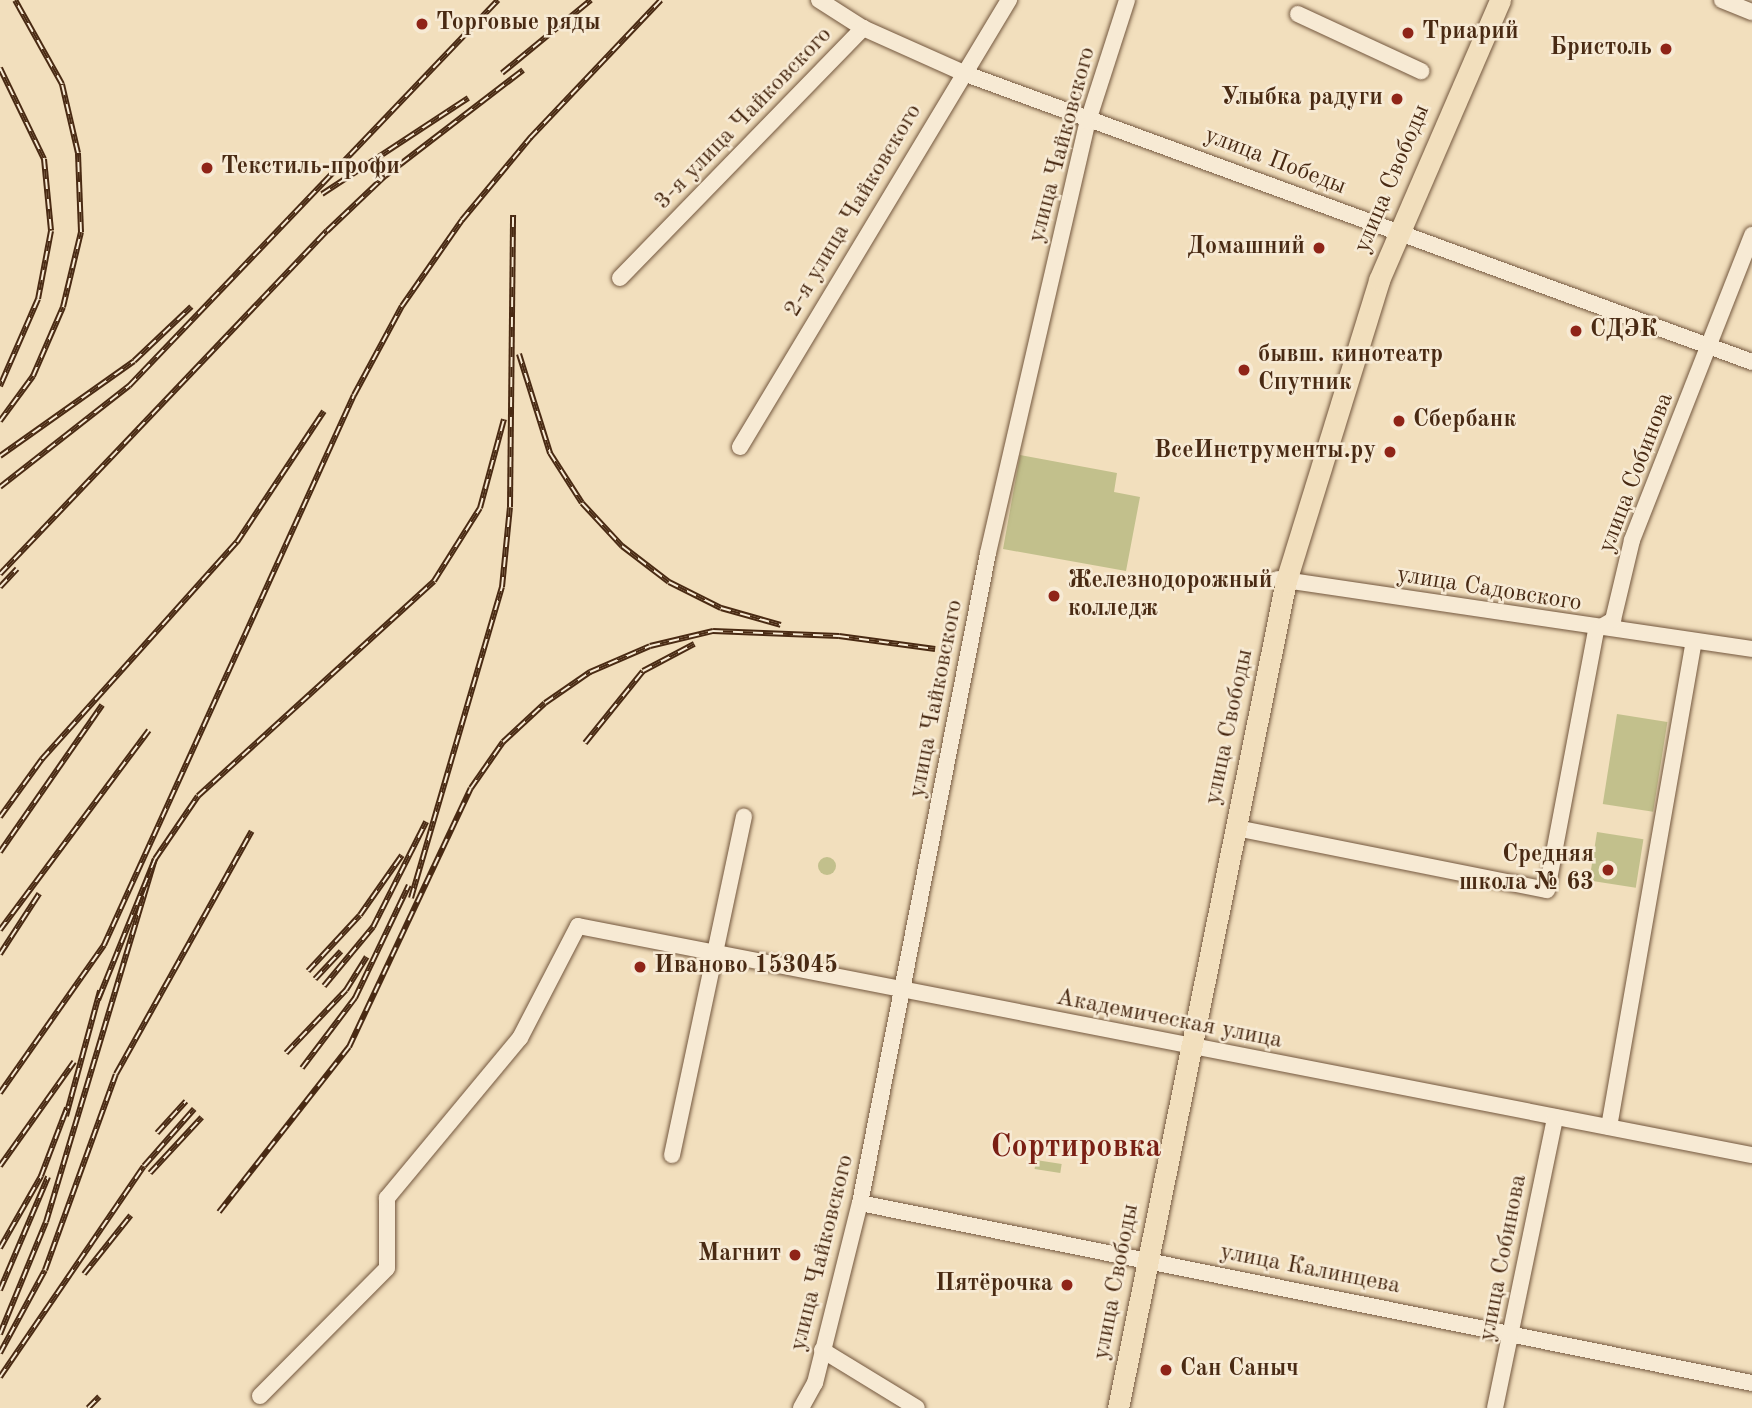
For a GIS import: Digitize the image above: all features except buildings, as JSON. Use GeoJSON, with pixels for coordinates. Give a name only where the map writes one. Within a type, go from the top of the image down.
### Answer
{"type":"FeatureCollection","features":[{"type":"Feature","properties":{"kind":"main road","name":"улица Свободы"},"geometry":{"type":"LineString","coordinates":[[1112,1408],[1282,580],[1393,232],[1490,0]]}},
{"type":"Feature","properties":{"kind":"main road","name":"улица Свободы"},"geometry":{"type":"LineString","coordinates":[[1393,232],[1500,0]]}},
{"type":"Feature","properties":{"kind":"main road","name":"улица Свободы"},"geometry":{"type":"LineString","coordinates":[[1186,1048],[1236,828],[1282,580]]}},
{"type":"Feature","properties":{"kind":"main road","name":"улица Свободы"},"geometry":{"type":"LineString","coordinates":[[1118,1408],[1143,1260]]}},
{"type":"Feature","properties":{"kind":"street","name":"3-я улица Чайковского"},"geometry":{"type":"LineString","coordinates":[[620,278],[863,28],[819,0]]}},
{"type":"Feature","properties":{"kind":"street","name":"2-я улица Чайковского"},"geometry":{"type":"LineString","coordinates":[[740,447],[1009,0]]}},
{"type":"Feature","properties":{"kind":"street","name":"улица Чайковского"},"geometry":{"type":"LineString","coordinates":[[801,1408],[822,1350],[860,1203],[906,994],[989,553],[1088,121],[1127,0]]}},
{"type":"Feature","properties":{"kind":"street"},"geometry":{"type":"LineString","coordinates":[[1722,0],[1752,12]]}},
{"type":"Feature","properties":{"kind":"street"},"geometry":{"type":"LineString","coordinates":[[1298,14],[1421,71]]}},
{"type":"Feature","properties":{"kind":"street","name":"улица Победы"},"geometry":{"type":"LineString","coordinates":[[863,28],[966,74],[1088,121],[1238,169],[1393,232],[1752,362]]}},
{"type":"Feature","properties":{"kind":"street","name":"улица Собинова"},"geometry":{"type":"LineString","coordinates":[[1236,828],[1547,890],[1596,631],[1613,620],[1632,540],[1752,236]]}},
{"type":"Feature","properties":{"kind":"street","name":"улица Садовского"},"geometry":{"type":"LineString","coordinates":[[1282,580],[1596,631],[1752,649]]}},
{"type":"Feature","properties":{"kind":"street"},"geometry":{"type":"LineString","coordinates":[[1609,1127],[1692,644]]}},
{"type":"Feature","properties":{"kind":"street"},"geometry":{"type":"LineString","coordinates":[[671,1155],[717,954],[744,817]]}},
{"type":"Feature","properties":{"kind":"street","name":"Академическая улица"},"geometry":{"type":"LineString","coordinates":[[260,1396],[387,1268],[387,1198],[520,1038],[578,926],[906,994],[1752,1155]]}},
{"type":"Feature","properties":{"kind":"street","name":"улица Собинова"},"geometry":{"type":"LineString","coordinates":[[1495,1408],[1514,1333],[1555,1117]]}},
{"type":"Feature","properties":{"kind":"street","name":"улица Калинцева"},"geometry":{"type":"LineString","coordinates":[[860,1203],[1752,1383]]}},
{"type":"Feature","properties":{"kind":"street"},"geometry":{"type":"LineString","coordinates":[[822,1350],[917,1408]]}},
{"type":"Feature","properties":{"kind":"shaded area"},"geometry":{"type":"Polygon","coordinates":[[[1020,455],[1117,473],[1114,492],[1140,497],[1126,571],[1003,549],[1020,455]]]}},
{"type":"Feature","properties":{"kind":"shaded area"},"geometry":{"type":"Polygon","coordinates":[[[1617,714],[1667,722],[1653,812],[1603,804],[1617,714]]]}},
{"type":"Feature","properties":{"kind":"shaded area"},"geometry":{"type":"Polygon","coordinates":[[[1597,832],[1643,839],[1636,888],[1589,880],[1597,832]]]}},
{"type":"Feature","properties":{"kind":"shaded area"},"geometry":{"type":"Polygon","coordinates":[[[823,857],[831,857],[836,866],[834,873],[823,875],[818,870],[818,862],[823,857]]]}},
{"type":"Feature","properties":{"kind":"shaded area"},"geometry":{"type":"Polygon","coordinates":[[[1036,1160],[1062,1164],[1060,1173],[1035,1169],[1036,1160]]]}},
{"type":"Feature","properties":{"kind":"railway"},"geometry":{"type":"LineString","coordinates":[[0,421],[33,376],[63,307],[81,232],[78,153],[62,84],[15,0]]}},
{"type":"Feature","properties":{"kind":"railway"},"geometry":{"type":"LineString","coordinates":[[0,487],[129,386],[498,0]]}},
{"type":"Feature","properties":{"kind":"railway"},"geometry":{"type":"LineString","coordinates":[[502,73],[591,0]]}},
{"type":"Feature","properties":{"kind":"railway"},"geometry":{"type":"LineString","coordinates":[[0,1093],[104,945],[354,395],[402,306],[462,220],[530,138],[661,0]]}},
{"type":"Feature","properties":{"kind":"railway"},"geometry":{"type":"LineString","coordinates":[[0,68],[44,159],[51,231],[38,299],[0,386]]}},
{"type":"Feature","properties":{"kind":"railway"},"geometry":{"type":"LineString","coordinates":[[0,574],[327,231],[385,176],[523,70]]}},
{"type":"Feature","properties":{"kind":"railway"},"geometry":{"type":"LineString","coordinates":[[322,194],[468,98]]}},
{"type":"Feature","properties":{"kind":"railway"},"geometry":{"type":"LineString","coordinates":[[411,898],[502,587],[510,507],[513,215]]}},
{"type":"Feature","properties":{"kind":"railway"},"geometry":{"type":"LineString","coordinates":[[0,456],[134,361],[191,307]]}},
{"type":"Feature","properties":{"kind":"railway"},"geometry":{"type":"LineString","coordinates":[[519,354],[550,453],[582,503],[622,546],[669,582],[721,608],[781,625]]}},
{"type":"Feature","properties":{"kind":"railway"},"geometry":{"type":"LineString","coordinates":[[0,817],[42,759],[237,542],[324,411]]}},
{"type":"Feature","properties":{"kind":"railway"},"geometry":{"type":"LineString","coordinates":[[155,859],[198,796],[434,581],[480,508],[504,419]]}},
{"type":"Feature","properties":{"kind":"railway"},"geometry":{"type":"LineString","coordinates":[[0,587],[17,569]]}},
{"type":"Feature","properties":{"kind":"railway"},"geometry":{"type":"LineString","coordinates":[[219,1212],[349,1047],[471,788],[503,742],[545,703],[590,672],[650,646],[713,631],[839,636],[935,649]]}},
{"type":"Feature","properties":{"kind":"railway"},"geometry":{"type":"LineString","coordinates":[[585,743],[643,671],[694,644]]}},
{"type":"Feature","properties":{"kind":"railway"},"geometry":{"type":"LineString","coordinates":[[0,852],[102,705]]}},
{"type":"Feature","properties":{"kind":"railway"},"geometry":{"type":"LineString","coordinates":[[0,930],[149,730]]}},
{"type":"Feature","properties":{"kind":"railway"},"geometry":{"type":"LineString","coordinates":[[324,986],[373,927],[426,822]]}},
{"type":"Feature","properties":{"kind":"railway"},"geometry":{"type":"LineString","coordinates":[[0,1353],[45,1270],[116,1074],[252,831]]}},
{"type":"Feature","properties":{"kind":"railway"},"geometry":{"type":"LineString","coordinates":[[308,971],[360,915],[402,855]]}},
{"type":"Feature","properties":{"kind":"railway"},"geometry":{"type":"LineString","coordinates":[[0,1334],[46,1222],[155,859],[98,1000]]}},
{"type":"Feature","properties":{"kind":"railway"},"geometry":{"type":"LineString","coordinates":[[302,1068],[355,998],[409,885]]}},
{"type":"Feature","properties":{"kind":"railway"},"geometry":{"type":"LineString","coordinates":[[0,954],[39,894]]}},
{"type":"Feature","properties":{"kind":"railway"},"geometry":{"type":"LineString","coordinates":[[315,979],[341,951]]}},
{"type":"Feature","properties":{"kind":"railway"},"geometry":{"type":"LineString","coordinates":[[286,1053],[346,990],[367,957]]}},
{"type":"Feature","properties":{"kind":"railway"},"geometry":{"type":"LineString","coordinates":[[66,1116],[100,991]]}},
{"type":"Feature","properties":{"kind":"railway"},"geometry":{"type":"LineString","coordinates":[[0,1166],[74,1062]]}},
{"type":"Feature","properties":{"kind":"railway"},"geometry":{"type":"LineString","coordinates":[[157,1133],[186,1101]]}},
{"type":"Feature","properties":{"kind":"railway"},"geometry":{"type":"LineString","coordinates":[[0,1248],[41,1176],[67,1108]]}},
{"type":"Feature","properties":{"kind":"railway"},"geometry":{"type":"LineString","coordinates":[[0,1377],[144,1166],[194,1109]]}},
{"type":"Feature","properties":{"kind":"railway"},"geometry":{"type":"LineString","coordinates":[[150,1173],[202,1117]]}},
{"type":"Feature","properties":{"kind":"railway"},"geometry":{"type":"LineString","coordinates":[[0,1290],[48,1177]]}},
{"type":"Feature","properties":{"kind":"railway"},"geometry":{"type":"LineString","coordinates":[[84,1274],[131,1215]]}},
{"type":"Feature","properties":{"kind":"railway"},"geometry":{"type":"LineString","coordinates":[[88,1408],[99,1397]]}},
{"type":"Feature","properties":{"kind":"place","name":"Торговые ряды"},"geometry":{"type":"Point","coordinates":[422,24]}},
{"type":"Feature","properties":{"kind":"place","name":"Триарий"},"geometry":{"type":"Point","coordinates":[1408,33]}},
{"type":"Feature","properties":{"kind":"place","name":"Бристоль"},"geometry":{"type":"Point","coordinates":[1666,49]}},
{"type":"Feature","properties":{"kind":"place","name":"Улыбка радуги"},"geometry":{"type":"Point","coordinates":[1397,99]}},
{"type":"Feature","properties":{"kind":"place","name":"Текстиль-профи"},"geometry":{"type":"Point","coordinates":[207,168]}},
{"type":"Feature","properties":{"kind":"place","name":"Домашний"},"geometry":{"type":"Point","coordinates":[1319,248]}},
{"type":"Feature","properties":{"kind":"place","name":"СДЭК"},"geometry":{"type":"Point","coordinates":[1576,331]}},
{"type":"Feature","properties":{"kind":"place","name":"бывш. кинотеатр Спутник"},"geometry":{"type":"Point","coordinates":[1244,370]}},
{"type":"Feature","properties":{"kind":"place","name":"Сбербанк"},"geometry":{"type":"Point","coordinates":[1399,421]}},
{"type":"Feature","properties":{"kind":"place","name":"ВсеИнструменты.ру"},"geometry":{"type":"Point","coordinates":[1390,452]}},
{"type":"Feature","properties":{"kind":"place","name":"Железнодорожный колледж"},"geometry":{"type":"Point","coordinates":[1054,596]}},
{"type":"Feature","properties":{"kind":"place","name":"Средняя школа № 63"},"geometry":{"type":"Point","coordinates":[1608,870]}},
{"type":"Feature","properties":{"kind":"place","name":"Иваново 153045"},"geometry":{"type":"Point","coordinates":[640,967]}},
{"type":"Feature","properties":{"kind":"place","name":"Магнит"},"geometry":{"type":"Point","coordinates":[795,1255]}},
{"type":"Feature","properties":{"kind":"place","name":"Пятёрочка"},"geometry":{"type":"Point","coordinates":[1067,1285]}},
{"type":"Feature","properties":{"kind":"place","name":"Сан Саныч"},"geometry":{"type":"Point","coordinates":[1166,1370]}},
{"type":"Feature","properties":{"kind":"district","name":"Сортировка"},"geometry":{"type":"Point","coordinates":[1076,1148]}}]}
